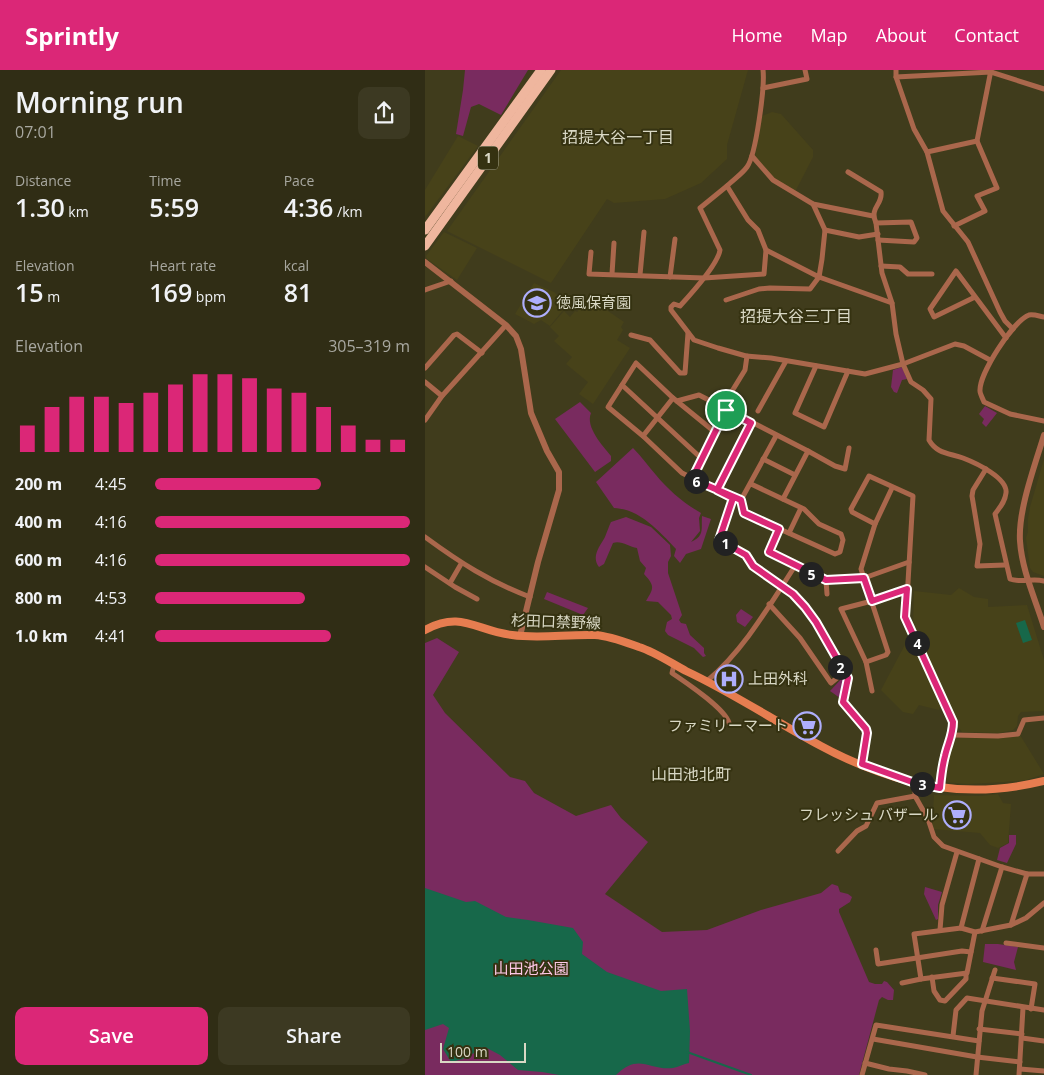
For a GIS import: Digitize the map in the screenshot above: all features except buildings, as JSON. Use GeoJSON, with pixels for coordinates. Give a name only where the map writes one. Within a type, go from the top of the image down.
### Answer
{"type":"FeatureCollection","features":[{"type":"Feature","properties":{"kind":"highway","name":"1"},"geometry":{"type":"LineString","coordinates":[[425,230],[541,70]]}},
{"type":"Feature","properties":{"kind":"highway","name":"1"},"geometry":{"type":"LineString","coordinates":[[425,246],[551,70]]}},
{"type":"Feature","properties":{"kind":"main road","name":"杉田口禁野線"},"geometry":{"type":"LineString","coordinates":[[425,630],[438,623],[455,621],[502,634],[520,636],[595,635],[609,637],[641,647],[707,681],[822,747],[915,783],[940,788],[985,789],[1024,786],[1044,781]]}},
{"type":"Feature","properties":{"kind":"street"},"geometry":{"type":"LineString","coordinates":[[763,70],[760,117],[748,166],[700,208],[720,250],[719,255],[680,306],[674,304],[671,307],[671,310],[688,333],[694,340],[747,356],[865,374],[903,364],[955,344],[964,346],[990,360]]}},
{"type":"Feature","properties":{"kind":"street"},"geometry":{"type":"LineString","coordinates":[[763,88],[807,79],[805,70]]}},
{"type":"Feature","properties":{"kind":"street"},"geometry":{"type":"LineString","coordinates":[[896,70],[896,77],[914,129],[927,152],[943,211],[967,242],[1005,321],[1013,329]]}},
{"type":"Feature","properties":{"kind":"street"},"geometry":{"type":"LineString","coordinates":[[896,77],[991,71],[1044,89]]}},
{"type":"Feature","properties":{"kind":"street"},"geometry":{"type":"LineString","coordinates":[[954,226],[985,211],[977,196],[997,188],[977,141],[991,71]]}},
{"type":"Feature","properties":{"kind":"street"},"geometry":{"type":"LineString","coordinates":[[927,152],[977,141]]}},
{"type":"Feature","properties":{"kind":"street"},"geometry":{"type":"LineString","coordinates":[[751,156],[773,180],[813,204],[873,216]]}},
{"type":"Feature","properties":{"kind":"street"},"geometry":{"type":"LineString","coordinates":[[848,172],[881,192],[882,197],[874,209],[873,216],[876,223],[881,266],[892,303],[896,334],[903,364],[911,382],[923,390],[931,399],[929,436],[933,446],[943,454],[963,458],[986,469],[1004,483],[1007,492],[1004,502],[995,514],[1005,565],[1010,579],[1015,581],[1027,579],[1044,581]]}},
{"type":"Feature","properties":{"kind":"street"},"geometry":{"type":"LineString","coordinates":[[591,252],[589,274],[703,278],[764,274],[766,250],[758,230],[748,220],[727,186]]}},
{"type":"Feature","properties":{"kind":"street"},"geometry":{"type":"LineString","coordinates":[[726,300],[759,289],[811,289],[819,277],[825,230],[813,204]]}},
{"type":"Feature","properties":{"kind":"street"},"geometry":{"type":"LineString","coordinates":[[825,230],[859,237],[878,237],[914,242],[917,238],[911,222],[876,223]]}},
{"type":"Feature","properties":{"kind":"street"},"geometry":{"type":"LineString","coordinates":[[640,275],[644,232]]}},
{"type":"Feature","properties":{"kind":"street"},"geometry":{"type":"LineString","coordinates":[[671,277],[675,239]]}},
{"type":"Feature","properties":{"kind":"street"},"geometry":{"type":"LineString","coordinates":[[612,274],[614,243]]}},
{"type":"Feature","properties":{"kind":"street"},"geometry":{"type":"LineString","coordinates":[[766,250],[819,277],[892,303]]}},
{"type":"Feature","properties":{"kind":"street"},"geometry":{"type":"LineString","coordinates":[[425,262],[507,325],[516,336],[521,348],[531,413],[547,451],[559,472],[559,490],[520,636]]}},
{"type":"Feature","properties":{"kind":"street"},"geometry":{"type":"LineString","coordinates":[[881,266],[900,267],[908,274],[932,274]]}},
{"type":"Feature","properties":{"kind":"street"},"geometry":{"type":"LineString","coordinates":[[975,297],[934,317],[929,309],[956,271],[1005,338]]}},
{"type":"Feature","properties":{"kind":"street"},"geometry":{"type":"LineString","coordinates":[[425,290],[451,281]]}},
{"type":"Feature","properties":{"kind":"street"},"geometry":{"type":"LineString","coordinates":[[1044,317],[1031,314],[1024,318],[1005,338],[990,360],[980,390],[984,402],[1010,414],[1044,421]]}},
{"type":"Feature","properties":{"kind":"street"},"geometry":{"type":"LineString","coordinates":[[425,420],[442,396],[507,325]]}},
{"type":"Feature","properties":{"kind":"street"},"geometry":{"type":"LineString","coordinates":[[631,334],[649,340],[680,373],[685,373],[688,333]]}},
{"type":"Feature","properties":{"kind":"street"},"geometry":{"type":"LineString","coordinates":[[425,368],[457,334],[483,353]]}},
{"type":"Feature","properties":{"kind":"street"},"geometry":{"type":"LineString","coordinates":[[729,396],[745,370],[747,356]]}},
{"type":"Feature","properties":{"kind":"street"},"geometry":{"type":"LineString","coordinates":[[758,411],[786,361]]}},
{"type":"Feature","properties":{"kind":"street"},"geometry":{"type":"LineString","coordinates":[[716,433],[636,363],[608,407],[643,436],[682,473],[733,498],[741,500]]}},
{"type":"Feature","properties":{"kind":"street"},"geometry":{"type":"LineString","coordinates":[[816,366],[795,413],[824,426],[848,371]]}},
{"type":"Feature","properties":{"kind":"street"},"geometry":{"type":"LineString","coordinates":[[425,382],[442,396]]}},
{"type":"Feature","properties":{"kind":"street"},"geometry":{"type":"LineString","coordinates":[[622,384],[702,459]]}},
{"type":"Feature","properties":{"kind":"street"},"geometry":{"type":"LineString","coordinates":[[643,436],[675,399],[699,395],[835,466],[845,469],[849,448]]}},
{"type":"Feature","properties":{"kind":"street"},"geometry":{"type":"LineString","coordinates":[[692,479],[726,410]]}},
{"type":"Feature","properties":{"kind":"street"},"geometry":{"type":"LineString","coordinates":[[717,490],[751,423]]}},
{"type":"Feature","properties":{"kind":"street"},"geometry":{"type":"LineString","coordinates":[[1044,435],[1025,501],[1020,539],[1027,579],[1044,627]]}},
{"type":"Feature","properties":{"kind":"street"},"geometry":{"type":"LineString","coordinates":[[751,484],[801,508],[819,524],[841,534],[843,540],[840,552],[835,554],[744,513],[741,500],[776,436]]}},
{"type":"Feature","properties":{"kind":"street"},"geometry":{"type":"LineString","coordinates":[[783,499],[808,451]]}},
{"type":"Feature","properties":{"kind":"street"},"geometry":{"type":"LineString","coordinates":[[763,459],[795,476]]}},
{"type":"Feature","properties":{"kind":"street"},"geometry":{"type":"LineString","coordinates":[[986,469],[973,490],[972,496],[980,544],[977,566],[1005,565]]}},
{"type":"Feature","properties":{"kind":"street"},"geometry":{"type":"LineString","coordinates":[[875,524],[852,512],[851,509],[869,476],[913,496],[905,617],[953,722],[953,735],[941,769],[940,788]]}},
{"type":"Feature","properties":{"kind":"street"},"geometry":{"type":"LineString","coordinates":[[866,662],[886,655],[888,652],[861,569],[875,524],[892,488]]}},
{"type":"Feature","properties":{"kind":"street"},"geometry":{"type":"LineString","coordinates":[[733,498],[719,540],[746,555],[753,566],[782,586],[805,607],[816,622],[843,673],[848,678],[843,702],[866,729],[862,764]]}},
{"type":"Feature","properties":{"kind":"street"},"geometry":{"type":"LineString","coordinates":[[789,533],[801,508]]}},
{"type":"Feature","properties":{"kind":"street"},"geometry":{"type":"LineString","coordinates":[[779,529],[769,552],[826,580],[864,578],[909,562]]}},
{"type":"Feature","properties":{"kind":"street"},"geometry":{"type":"LineString","coordinates":[[425,537],[461,564],[496,583],[529,597]]}},
{"type":"Feature","properties":{"kind":"street"},"geometry":{"type":"LineString","coordinates":[[450,582],[461,564]]}},
{"type":"Feature","properties":{"kind":"street"},"geometry":{"type":"LineString","coordinates":[[707,681],[739,647],[795,566]]}},
{"type":"Feature","properties":{"kind":"street"},"geometry":{"type":"LineString","coordinates":[[425,567],[477,598]]}},
{"type":"Feature","properties":{"kind":"street"},"geometry":{"type":"LineString","coordinates":[[826,580],[827,594]]}},
{"type":"Feature","properties":{"kind":"street"},"geometry":{"type":"LineString","coordinates":[[873,691],[866,662],[841,608],[872,601],[907,589]]}},
{"type":"Feature","properties":{"kind":"street"},"geometry":{"type":"LineString","coordinates":[[769,604],[800,638],[831,683],[843,673]]}},
{"type":"Feature","properties":{"kind":"street"},"geometry":{"type":"LineString","coordinates":[[674,665],[672,673],[715,705],[728,718],[729,722]]}},
{"type":"Feature","properties":{"kind":"street"},"geometry":{"type":"LineString","coordinates":[[953,735],[998,736],[1018,734],[1025,720],[1044,718]]}},
{"type":"Feature","properties":{"kind":"street"},"geometry":{"type":"LineString","coordinates":[[915,783],[915,796],[928,819],[934,837],[943,846],[1027,874],[1044,874]]}},
{"type":"Feature","properties":{"kind":"street"},"geometry":{"type":"LineString","coordinates":[[838,851],[857,831],[866,826],[877,803],[915,796]]}},
{"type":"Feature","properties":{"kind":"street"},"geometry":{"type":"LineString","coordinates":[[940,930],[942,905],[957,852]]}},
{"type":"Feature","properties":{"kind":"street"},"geometry":{"type":"LineString","coordinates":[[961,928],[979,859]]}},
{"type":"Feature","properties":{"kind":"street"},"geometry":{"type":"LineString","coordinates":[[982,931],[1002,867]]}},
{"type":"Feature","properties":{"kind":"street"},"geometry":{"type":"LineString","coordinates":[[1011,925],[1027,874]]}},
{"type":"Feature","properties":{"kind":"street"},"geometry":{"type":"LineString","coordinates":[[921,979],[914,934],[961,928],[975,932],[1011,925],[1026,918],[1044,903]]}},
{"type":"Feature","properties":{"kind":"street"},"geometry":{"type":"LineString","coordinates":[[932,977],[934,991],[940,1000],[945,1001],[965,979],[975,932]]}},
{"type":"Feature","properties":{"kind":"street"},"geometry":{"type":"LineString","coordinates":[[1006,943],[1044,948]]}},
{"type":"Feature","properties":{"kind":"street"},"geometry":{"type":"LineString","coordinates":[[876,950],[878,964],[962,951],[971,952]]}},
{"type":"Feature","properties":{"kind":"street"},"geometry":{"type":"LineString","coordinates":[[975,1075],[982,1011],[995,970]]}},
{"type":"Feature","properties":{"kind":"street"},"geometry":{"type":"LineString","coordinates":[[902,983],[966,973]]}},
{"type":"Feature","properties":{"kind":"street"},"geometry":{"type":"LineString","coordinates":[[992,978],[1035,984],[1031,1009]]}},
{"type":"Feature","properties":{"kind":"street"},"geometry":{"type":"LineString","coordinates":[[953,1036],[956,1010],[967,998],[1044,1010]]}},
{"type":"Feature","properties":{"kind":"street"},"geometry":{"type":"LineString","coordinates":[[1023,1008],[1020,1072],[1044,1071]]}},
{"type":"Feature","properties":{"kind":"street"},"geometry":{"type":"LineString","coordinates":[[862,1075],[876,1025],[953,1036],[979,1042]]}},
{"type":"Feature","properties":{"kind":"street"},"geometry":{"type":"LineString","coordinates":[[979,1029],[1044,1041]]}},
{"type":"Feature","properties":{"kind":"street"},"geometry":{"type":"LineString","coordinates":[[873,1039],[977,1057],[1020,1062]]}},
{"type":"Feature","properties":{"kind":"street"},"geometry":{"type":"LineString","coordinates":[[865,1062],[889,1069],[907,1070],[925,1075]]}},
{"type":"Feature","properties":{"kind":"shaded area"},"geometry":{"type":"Polygon","coordinates":[[[561,70],[748,70],[727,145],[727,159],[701,183],[665,199],[614,203],[607,199],[551,283],[447,231],[561,70]]]}},
{"type":"Feature","properties":{"kind":"shaded area"},"geometry":{"type":"Polygon","coordinates":[[[772,112],[781,114],[813,150],[813,157],[795,192],[773,177],[755,156],[762,116],[772,112]]]}},
{"type":"Feature","properties":{"kind":"shaded area"},"geometry":{"type":"Polygon","coordinates":[[[458,136],[478,146],[425,217],[425,190],[458,136]]]}},
{"type":"Feature","properties":{"kind":"shaded area"},"geometry":{"type":"Polygon","coordinates":[[[444,232],[477,248],[457,280],[427,259],[426,256],[444,232]]]}},
{"type":"Feature","properties":{"kind":"shaded area"},"geometry":{"type":"Polygon","coordinates":[[[534,283],[554,292],[567,305],[550,326],[541,320],[534,324],[515,314],[534,283]]]}},
{"type":"Feature","properties":{"kind":"shaded area"},"geometry":{"type":"Polygon","coordinates":[[[589,298],[624,322],[621,327],[623,330],[617,340],[630,348],[593,404],[579,394],[588,382],[566,364],[572,357],[554,341],[559,336],[550,327],[564,311],[570,317],[589,298]]]}},
{"type":"Feature","properties":{"kind":"shaded area"},"geometry":{"type":"Polygon","coordinates":[[[1044,459],[1044,576],[1033,572],[1030,568],[1026,538],[1030,507],[1044,459]]]}},
{"type":"Feature","properties":{"kind":"shaded area"},"geometry":{"type":"Polygon","coordinates":[[[959,588],[974,597],[988,599],[988,607],[1027,605],[1044,660],[1044,711],[1021,712],[1018,716],[1017,726],[1013,730],[999,733],[962,732],[958,727],[913,625],[914,591],[951,595],[959,588]]]}},
{"type":"Feature","properties":{"kind":"shaded area"},"geometry":{"type":"Polygon","coordinates":[[[1025,620],[1032,640],[1023,643],[1016,623],[1025,620]]]}},
{"type":"Feature","properties":{"kind":"shaded area"},"geometry":{"type":"Polygon","coordinates":[[[909,637],[941,705],[939,710],[919,705],[913,714],[903,712],[881,690],[909,637]]]}},
{"type":"Feature","properties":{"kind":"shaded area"},"geometry":{"type":"Polygon","coordinates":[[[1020,735],[1044,774],[1026,780],[1004,782],[968,784],[943,782],[947,754],[952,740],[955,738],[1020,735]]]}},
{"type":"Feature","properties":{"kind":"shaded area"},"geometry":{"type":"Polygon","coordinates":[[[998,794],[1003,803],[1011,804],[1008,843],[998,848],[990,845],[980,833],[932,829],[934,795],[981,796],[998,794]]]}},
{"type":"Feature","properties":{"kind":"shaded area"},"geometry":{"type":"Polygon","coordinates":[[[425,888],[466,902],[475,901],[506,917],[573,928],[583,942],[582,954],[607,972],[661,991],[687,989],[690,1031],[689,1063],[673,1068],[665,1068],[638,1063],[624,1068],[616,1075],[559,1075],[518,1070],[500,1055],[485,1047],[463,1059],[451,1062],[443,1049],[449,1028],[443,1024],[425,1030],[425,888]]]}},
{"type":"Feature","properties":{"kind":"green space"},"geometry":{"type":"Polygon","coordinates":[[[465,70],[528,70],[501,115],[479,104],[471,107],[463,136],[456,134],[465,70]]]}},
{"type":"Feature","properties":{"kind":"green space"},"geometry":{"type":"Polygon","coordinates":[[[902,367],[907,379],[902,380],[897,393],[891,387],[893,370],[902,367]]]}},
{"type":"Feature","properties":{"kind":"green space"},"geometry":{"type":"Polygon","coordinates":[[[580,402],[591,413],[590,424],[600,442],[611,456],[611,461],[595,472],[555,419],[580,402]]]}},
{"type":"Feature","properties":{"kind":"green space"},"geometry":{"type":"Polygon","coordinates":[[[985,406],[997,413],[986,427],[982,423],[984,419],[979,414],[985,406]]]}},
{"type":"Feature","properties":{"kind":"green space"},"geometry":{"type":"Polygon","coordinates":[[[633,448],[671,491],[701,513],[699,518],[700,531],[691,542],[700,535],[702,516],[711,519],[701,549],[686,554],[680,563],[674,556],[676,549],[663,535],[648,522],[632,512],[614,508],[596,482],[633,448]]]}},
{"type":"Feature","properties":{"kind":"green space"},"geometry":{"type":"Polygon","coordinates":[[[626,517],[651,527],[670,545],[671,556],[668,562],[668,573],[682,615],[679,620],[681,623],[686,624],[690,635],[704,648],[706,656],[703,657],[694,648],[668,635],[665,631],[667,622],[672,619],[671,615],[658,602],[646,601],[651,593],[652,584],[644,574],[646,568],[640,561],[637,548],[622,543],[613,543],[604,564],[599,567],[596,555],[611,522],[626,517]]]}},
{"type":"Feature","properties":{"kind":"green space"},"geometry":{"type":"Polygon","coordinates":[[[547,592],[588,608],[583,615],[544,599],[547,592]]]}},
{"type":"Feature","properties":{"kind":"green space"},"geometry":{"type":"Polygon","coordinates":[[[741,609],[753,617],[745,627],[737,622],[736,615],[741,609]]]}},
{"type":"Feature","properties":{"kind":"green space","name":"山田池公園"},"geometry":{"type":"Polygon","coordinates":[[[437,638],[459,652],[433,695],[445,713],[510,777],[525,781],[534,793],[576,816],[611,805],[621,818],[648,842],[605,894],[662,932],[707,930],[761,910],[821,893],[832,884],[838,886],[840,892],[852,897],[850,902],[839,909],[839,912],[869,982],[882,984],[884,981],[894,990],[893,1000],[882,997],[879,1000],[859,1075],[425,1075],[425,643],[437,638]]]}},
{"type":"Feature","properties":{"kind":"green space"},"geometry":{"type":"Polygon","coordinates":[[[843,677],[846,680],[840,698],[830,691],[843,677]]]}},
{"type":"Feature","properties":{"kind":"green space"},"geometry":{"type":"Polygon","coordinates":[[[1009,835],[1016,835],[1016,844],[1007,863],[997,860],[1000,848],[1009,843],[1009,835]]]}},
{"type":"Feature","properties":{"kind":"green space"},"geometry":{"type":"Polygon","coordinates":[[[925,887],[942,892],[938,905],[938,919],[936,920],[924,894],[925,887]]]}},
{"type":"Feature","properties":{"kind":"green space"},"geometry":{"type":"Polygon","coordinates":[[[985,944],[1018,947],[1014,962],[1016,970],[983,962],[985,944]]]}},
{"type":"Feature","properties":{"kind":"waterway"},"geometry":{"type":"LineString","coordinates":[[687,1052],[751,1075]]}},
{"type":"Feature","properties":{"kind":"place","name":"徳風保育園"},"geometry":{"type":"Point","coordinates":[537,303]}},
{"type":"Feature","properties":{"kind":"place","name":"上田外科"},"geometry":{"type":"Point","coordinates":[729,679]}},
{"type":"Feature","properties":{"kind":"place","name":"ファミリーマート"},"geometry":{"type":"Point","coordinates":[807,726]}},
{"type":"Feature","properties":{"kind":"place","name":"フレッシュ バザール"},"geometry":{"type":"Point","coordinates":[957,815]}},
{"type":"Feature","properties":{"kind":"district","name":"招提大谷一丁目"},"geometry":{"type":"Point","coordinates":[618,137]}},
{"type":"Feature","properties":{"kind":"district","name":"招提大谷三丁目"},"geometry":{"type":"Point","coordinates":[796,316]}},
{"type":"Feature","properties":{"kind":"district","name":"山田池北町"},"geometry":{"type":"Point","coordinates":[691,774]}},
{"type":"Feature","properties":{"kind":"route"},"geometry":{"type":"LineString","coordinates":[[726,410],[692,479],[733,498],[741,500],[744,513],[779,529],[769,552],[795,566],[826,580],[864,578],[872,601],[907,589],[905,617],[953,722],[953,735],[941,769],[940,788],[915,783],[862,764],[866,729],[843,702],[848,678],[843,673],[816,622],[793,594],[753,566],[746,555],[719,540],[733,498],[717,490],[751,423],[726,410]]}}]}
